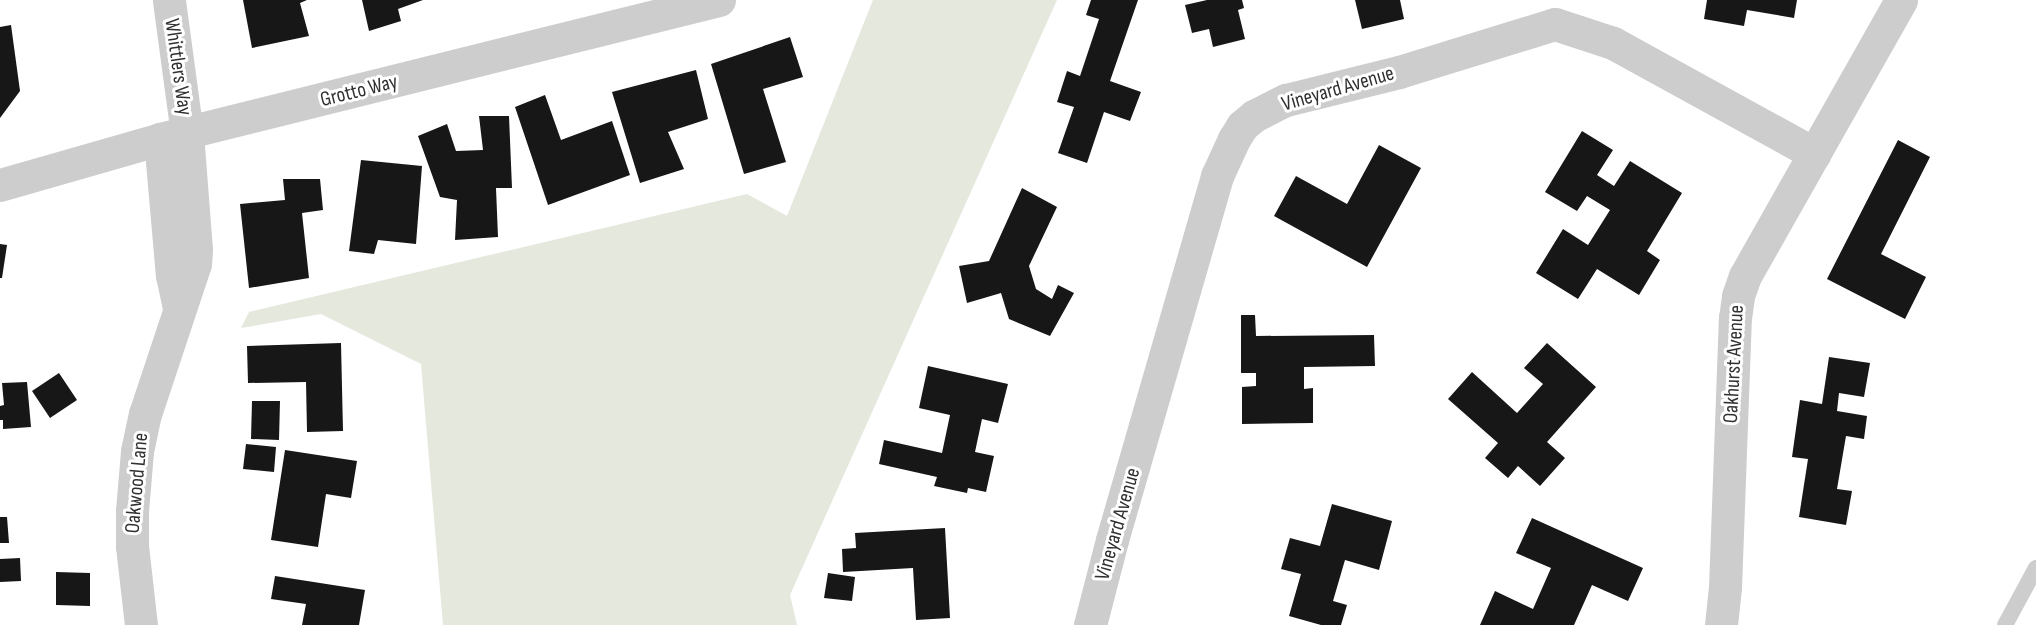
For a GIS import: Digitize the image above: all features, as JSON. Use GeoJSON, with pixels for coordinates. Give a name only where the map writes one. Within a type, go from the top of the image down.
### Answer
{"type":"FeatureCollection","features":[{"type":"Feature","properties":{"kind":"street","name":"Whittlers Way"},"geometry":{"type":"LineString","coordinates":[[169,0],[173,136]]}},
{"type":"Feature","properties":{"kind":"street","name":"Grotto Way"},"geometry":{"type":"LineString","coordinates":[[0,185],[173,136],[718,0]]}},
{"type":"Feature","properties":{"kind":"street","name":"Oakhurst Avenue"},"geometry":{"type":"LineString","coordinates":[[1721,625],[1725,588],[1734,328],[1738,296],[1744,276],[1900,0]]}},
{"type":"Feature","properties":{"kind":"street","name":"Vineyard Avenue"},"geometry":{"type":"LineString","coordinates":[[1090,625],[1112,540],[1217,176],[1242,126],[1254,116],[1286,100],[1399,72],[1544,12],[1613,43],[1815,154]]}},
{"type":"Feature","properties":{"kind":"street","name":"Oakwood Lane"},"geometry":{"type":"LineString","coordinates":[[141,625],[132,546],[132,511],[137,451],[145,414],[195,264],[196,250],[173,136]]}},
{"type":"Feature","properties":{"kind":"lane"},"geometry":{"type":"LineString","coordinates":[[2005,625],[2036,568]]}},
{"type":"Feature","properties":{"kind":"shaded area"},"geometry":{"type":"Polygon","coordinates":[[[873,0],[1057,0],[790,595],[797,625],[443,625],[421,364],[321,314],[241,328],[249,312],[747,194],[787,216],[873,0]]]}},
{"type":"Feature","properties":{"kind":"building"},"geometry":{"type":"Polygon","coordinates":[[[243,0],[307,0],[300,3],[309,36],[252,48],[243,0]]]}},
{"type":"Feature","properties":{"kind":"building"},"geometry":{"type":"Polygon","coordinates":[[[362,0],[423,0],[398,9],[401,21],[369,31],[362,0]]]}},
{"type":"Feature","properties":{"kind":"building"},"geometry":{"type":"Polygon","coordinates":[[[1091,0],[1138,0],[1110,81],[1141,92],[1130,121],[1104,112],[1087,163],[1058,153],[1074,107],[1057,102],[1067,71],[1080,76],[1099,19],[1086,15],[1091,0]]]}},
{"type":"Feature","properties":{"kind":"building"},"geometry":{"type":"Polygon","coordinates":[[[1207,0],[1242,0],[1244,8],[1238,10],[1245,39],[1213,47],[1209,29],[1192,33],[1185,5],[1207,0]]]}},
{"type":"Feature","properties":{"kind":"building"},"geometry":{"type":"Polygon","coordinates":[[[1355,0],[1400,0],[1404,19],[1362,29],[1355,0]]]}},
{"type":"Feature","properties":{"kind":"building"},"geometry":{"type":"Polygon","coordinates":[[[1707,0],[1797,0],[1794,18],[1747,10],[1744,26],[1704,19],[1707,0]]]}},
{"type":"Feature","properties":{"kind":"building"},"geometry":{"type":"Polygon","coordinates":[[[11,25],[20,91],[0,118],[0,27],[11,25]]]}},
{"type":"Feature","properties":{"kind":"building"},"geometry":{"type":"Polygon","coordinates":[[[790,37],[803,77],[763,89],[786,162],[744,174],[711,64],[790,37]]]}},
{"type":"Feature","properties":{"kind":"building"},"geometry":{"type":"Polygon","coordinates":[[[696,70],[708,119],[668,132],[684,169],[640,183],[612,92],[696,70]]]}},
{"type":"Feature","properties":{"kind":"building"},"geometry":{"type":"Polygon","coordinates":[[[545,95],[561,140],[612,121],[630,175],[548,205],[515,107],[545,95]]]}},
{"type":"Feature","properties":{"kind":"building"},"geometry":{"type":"Polygon","coordinates":[[[479,116],[509,116],[512,188],[496,188],[498,237],[455,240],[457,200],[440,197],[418,136],[447,124],[456,151],[483,150],[479,116]]]}},
{"type":"Feature","properties":{"kind":"building"},"geometry":{"type":"Polygon","coordinates":[[[1582,131],[1613,150],[1597,175],[1614,186],[1630,161],[1682,193],[1647,251],[1660,260],[1639,295],[1597,269],[1578,299],[1536,273],[1563,229],[1588,245],[1610,210],[1587,196],[1577,211],[1545,192],[1582,131]]]}},
{"type":"Feature","properties":{"kind":"building"},"geometry":{"type":"Polygon","coordinates":[[[1898,140],[1930,157],[1881,254],[1926,277],[1905,319],[1827,279],[1898,140]]]}},
{"type":"Feature","properties":{"kind":"building"},"geometry":{"type":"Polygon","coordinates":[[[1379,145],[1421,168],[1367,267],[1274,216],[1296,176],[1347,204],[1379,145]]]}},
{"type":"Feature","properties":{"kind":"building"},"geometry":{"type":"Polygon","coordinates":[[[361,160],[422,166],[416,244],[378,240],[374,254],[349,251],[361,160]]]}},
{"type":"Feature","properties":{"kind":"building"},"geometry":{"type":"Polygon","coordinates":[[[283,179],[320,179],[323,210],[302,213],[309,278],[249,288],[240,204],[285,200],[283,179]]]}},
{"type":"Feature","properties":{"kind":"building"},"geometry":{"type":"Polygon","coordinates":[[[1022,188],[1057,207],[1029,266],[1036,289],[1052,299],[1058,285],[1074,293],[1050,336],[1009,319],[1001,293],[967,303],[959,266],[989,261],[1022,188]]]}},
{"type":"Feature","properties":{"kind":"building"},"geometry":{"type":"Polygon","coordinates":[[[0,244],[7,245],[2,278],[0,278],[0,244]]]}},
{"type":"Feature","properties":{"kind":"building"},"geometry":{"type":"Polygon","coordinates":[[[1241,315],[1255,315],[1256,336],[1374,335],[1375,366],[1304,367],[1304,389],[1313,388],[1313,423],[1242,424],[1242,387],[1256,386],[1256,373],[1241,373],[1241,315]]]}},
{"type":"Feature","properties":{"kind":"building"},"geometry":{"type":"Polygon","coordinates":[[[341,343],[343,431],[307,432],[306,382],[248,383],[247,346],[341,343]]]}},
{"type":"Feature","properties":{"kind":"building"},"geometry":{"type":"Polygon","coordinates":[[[1547,343],[1596,387],[1547,442],[1565,458],[1540,486],[1518,466],[1508,478],[1485,458],[1498,443],[1448,399],[1472,372],[1517,413],[1543,384],[1524,368],[1547,343]]]}},
{"type":"Feature","properties":{"kind":"building"},"geometry":{"type":"Polygon","coordinates":[[[1829,357],[1870,363],[1864,397],[1839,393],[1837,411],[1867,416],[1864,439],[1846,436],[1837,489],[1852,491],[1846,525],[1799,517],[1808,459],[1792,457],[1800,400],[1822,404],[1829,357]]]}},
{"type":"Feature","properties":{"kind":"building"},"geometry":{"type":"Polygon","coordinates":[[[928,366],[1008,384],[998,423],[982,419],[975,452],[994,456],[986,492],[968,488],[967,493],[934,486],[937,477],[879,464],[884,440],[942,453],[950,415],[919,408],[928,366]]]}},
{"type":"Feature","properties":{"kind":"building"},"geometry":{"type":"Polygon","coordinates":[[[59,373],[77,400],[50,418],[32,391],[59,373]]]}},
{"type":"Feature","properties":{"kind":"building"},"geometry":{"type":"Polygon","coordinates":[[[27,382],[31,427],[3,429],[3,420],[0,420],[0,406],[4,405],[2,383],[27,382]]]}},
{"type":"Feature","properties":{"kind":"building"},"geometry":{"type":"Polygon","coordinates":[[[252,401],[280,401],[279,440],[251,439],[252,401]]]}},
{"type":"Feature","properties":{"kind":"building"},"geometry":{"type":"Polygon","coordinates":[[[246,444],[276,447],[274,472],[243,469],[246,444]]]}},
{"type":"Feature","properties":{"kind":"building"},"geometry":{"type":"Polygon","coordinates":[[[285,450],[357,461],[351,498],[326,494],[318,547],[271,540],[285,450]]]}},
{"type":"Feature","properties":{"kind":"building"},"geometry":{"type":"Polygon","coordinates":[[[1332,504],[1392,521],[1379,570],[1345,560],[1333,601],[1347,605],[1341,625],[1321,625],[1289,616],[1301,574],[1281,569],[1290,538],[1320,546],[1332,504]]]}},
{"type":"Feature","properties":{"kind":"building"},"geometry":{"type":"Polygon","coordinates":[[[0,517],[7,517],[9,543],[0,543],[0,517]]]}},
{"type":"Feature","properties":{"kind":"building"},"geometry":{"type":"Polygon","coordinates":[[[1532,518],[1643,568],[1628,601],[1592,585],[1574,625],[1480,625],[1495,591],[1533,609],[1551,568],[1516,553],[1532,518]]]}},
{"type":"Feature","properties":{"kind":"building"},"geometry":{"type":"Polygon","coordinates":[[[945,528],[950,618],[916,620],[913,568],[843,572],[842,549],[856,548],[855,533],[945,528]]]}},
{"type":"Feature","properties":{"kind":"building"},"geometry":{"type":"Polygon","coordinates":[[[20,558],[21,581],[0,582],[0,559],[20,558]]]}},
{"type":"Feature","properties":{"kind":"building"},"geometry":{"type":"Polygon","coordinates":[[[56,572],[90,573],[90,606],[56,605],[56,572]]]}},
{"type":"Feature","properties":{"kind":"building"},"geometry":{"type":"Polygon","coordinates":[[[828,573],[855,577],[852,601],[824,598],[828,573]]]}},
{"type":"Feature","properties":{"kind":"building"},"geometry":{"type":"Polygon","coordinates":[[[275,576],[365,590],[359,625],[302,625],[306,604],[271,599],[275,576]]]}}]}
